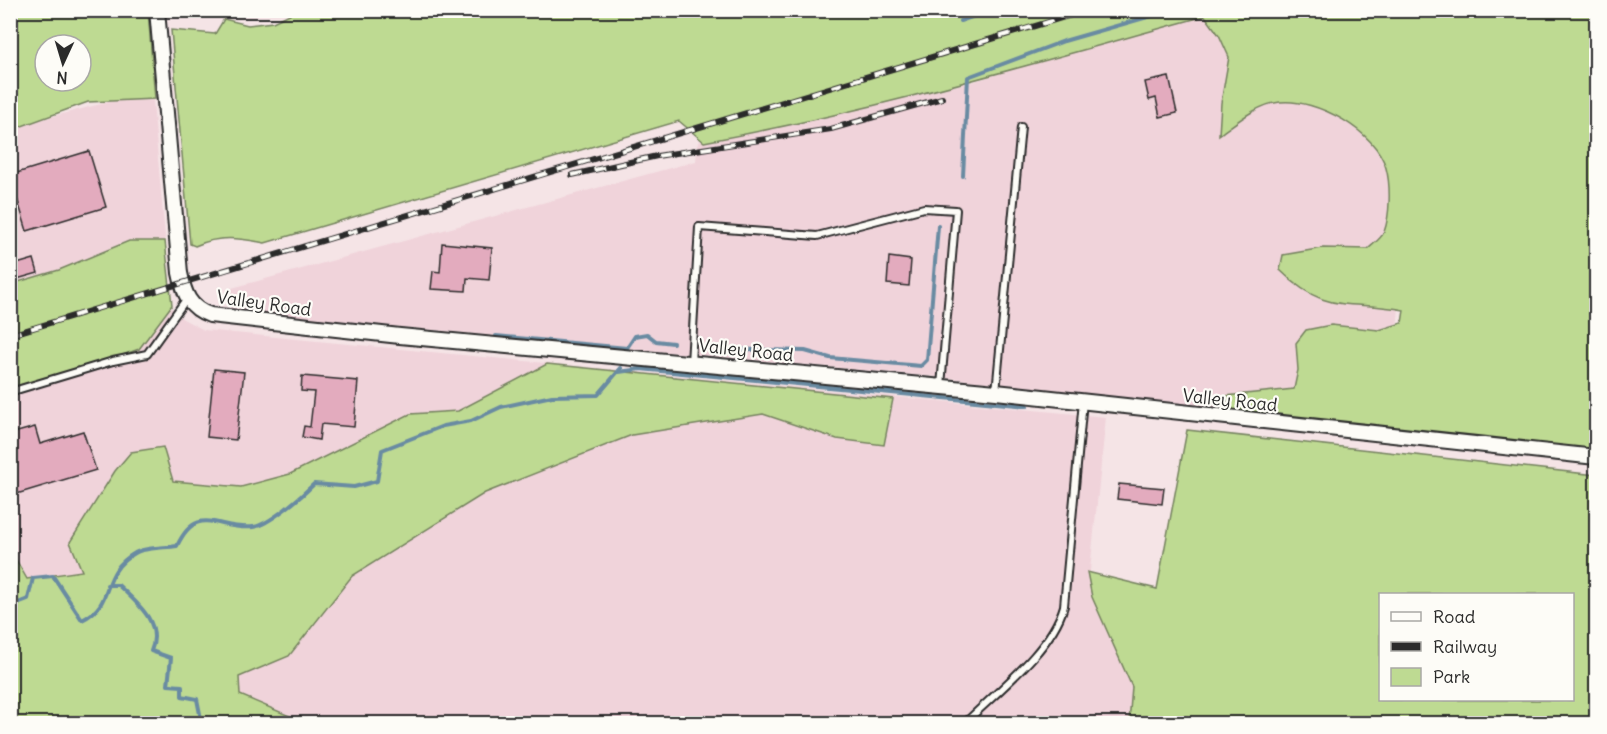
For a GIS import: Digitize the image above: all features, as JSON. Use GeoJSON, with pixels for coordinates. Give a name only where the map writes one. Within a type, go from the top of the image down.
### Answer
{"type":"FeatureCollection","features":[{"type":"Feature","properties":{"kind":"street"},"geometry":{"type":"LineString","coordinates":[[157,10],[175,230],[180,273],[187,298]]}},
{"type":"Feature","properties":{"kind":"street","name":"Valley Road"},"geometry":{"type":"LineString","coordinates":[[187,298],[200,311],[221,318],[996,392],[1596,457]]}},
{"type":"Feature","properties":{"kind":"lane"},"geometry":{"type":"LineString","coordinates":[[996,392],[1021,127]]}},
{"type":"Feature","properties":{"kind":"lane"},"geometry":{"type":"LineString","coordinates":[[691,363],[699,227],[817,236],[924,207],[956,210],[941,387]]}},
{"type":"Feature","properties":{"kind":"lane"},"geometry":{"type":"LineString","coordinates":[[10,392],[113,361],[147,354],[187,298]]}},
{"type":"Feature","properties":{"kind":"lane"},"geometry":{"type":"LineString","coordinates":[[964,723],[1016,674],[1059,624],[1064,606],[1083,402]]}},
{"type":"Feature","properties":{"kind":"shaded area"},"geometry":{"type":"Polygon","coordinates":[[[1200,11],[1426,11],[1388,428],[959,379],[262,314],[230,309],[232,288],[696,161],[698,142],[972,82],[1200,11]]]}},
{"type":"Feature","properties":{"kind":"shaded area"},"geometry":{"type":"Polygon","coordinates":[[[152,91],[167,260],[11,304],[11,127],[152,91]]]}},
{"type":"Feature","properties":{"kind":"shaded area"},"geometry":{"type":"Polygon","coordinates":[[[167,304],[183,319],[204,330],[1106,417],[1089,580],[1166,589],[1156,723],[227,724],[68,583],[11,576],[11,352],[167,304]]]}},
{"type":"Feature","properties":{"kind":"green space"},"geometry":{"type":"Polygon","coordinates":[[[298,10],[1596,11],[1596,450],[1232,411],[1226,396],[1294,389],[1298,370],[1296,343],[1306,330],[1331,325],[1379,330],[1402,323],[1404,310],[1324,300],[1310,294],[1280,270],[1283,255],[1323,248],[1368,249],[1377,241],[1384,232],[1388,218],[1389,192],[1386,168],[1380,154],[1358,130],[1327,111],[1310,105],[1294,102],[1272,103],[1248,114],[1219,135],[1221,103],[1229,57],[1219,35],[1205,16],[956,85],[831,116],[704,142],[679,121],[265,243],[229,238],[212,240],[195,246],[190,244],[171,30],[215,34],[224,19],[248,25],[273,22],[298,10]]]}},
{"type":"Feature","properties":{"kind":"green space"},"geometry":{"type":"Polygon","coordinates":[[[10,11],[148,11],[155,99],[88,102],[11,130],[10,11]]]}},
{"type":"Feature","properties":{"kind":"green space"},"geometry":{"type":"Polygon","coordinates":[[[129,241],[165,241],[172,305],[139,349],[11,396],[11,284],[59,270],[129,241]]]}},
{"type":"Feature","properties":{"kind":"green space"},"geometry":{"type":"Polygon","coordinates":[[[547,364],[893,399],[884,445],[837,439],[763,414],[632,435],[485,493],[352,576],[289,656],[239,677],[240,695],[306,723],[11,723],[11,551],[27,579],[82,571],[70,542],[115,471],[131,452],[163,447],[173,481],[241,487],[290,474],[410,414],[458,411],[547,364]]]}},
{"type":"Feature","properties":{"kind":"green space"},"geometry":{"type":"Polygon","coordinates":[[[1187,430],[1596,475],[1596,723],[1129,723],[1132,687],[1092,597],[1087,572],[1157,589],[1187,430]]]}},
{"type":"Feature","properties":{"kind":"building"},"geometry":{"type":"Polygon","coordinates":[[[1169,77],[1177,113],[1160,117],[1156,98],[1149,100],[1145,82],[1169,77]]]}},
{"type":"Feature","properties":{"kind":"building"},"geometry":{"type":"Polygon","coordinates":[[[89,151],[106,207],[27,231],[10,175],[89,151]]]}},
{"type":"Feature","properties":{"kind":"building"},"geometry":{"type":"Polygon","coordinates":[[[442,243],[492,248],[489,280],[467,278],[466,291],[431,289],[433,271],[440,272],[442,243]]]}},
{"type":"Feature","properties":{"kind":"building"},"geometry":{"type":"Polygon","coordinates":[[[889,257],[911,260],[909,286],[887,284],[889,257]]]}},
{"type":"Feature","properties":{"kind":"building"},"geometry":{"type":"Polygon","coordinates":[[[34,259],[38,273],[10,281],[10,266],[34,259]]]}},
{"type":"Feature","properties":{"kind":"building"},"geometry":{"type":"Polygon","coordinates":[[[214,369],[244,372],[236,440],[207,437],[214,369]]]}},
{"type":"Feature","properties":{"kind":"building"},"geometry":{"type":"Polygon","coordinates":[[[302,376],[358,381],[354,427],[321,424],[319,440],[302,437],[304,426],[310,427],[314,392],[301,391],[302,376]]]}},
{"type":"Feature","properties":{"kind":"building"},"geometry":{"type":"Polygon","coordinates":[[[35,427],[40,444],[83,431],[96,470],[10,496],[10,434],[35,427]]]}},
{"type":"Feature","properties":{"kind":"building"},"geometry":{"type":"Polygon","coordinates":[[[1119,484],[1164,488],[1162,504],[1117,499],[1119,484]]]}},
{"type":"Feature","properties":{"kind":"waterway"},"geometry":{"type":"LineString","coordinates":[[960,21],[992,10]]}},
{"type":"Feature","properties":{"kind":"waterway"},"geometry":{"type":"LineString","coordinates":[[963,176],[968,77],[1064,41],[1172,10]]}},
{"type":"Feature","properties":{"kind":"waterway"},"geometry":{"type":"LineString","coordinates":[[720,349],[805,351],[830,358],[921,366],[927,360],[938,226]]}},
{"type":"Feature","properties":{"kind":"waterway"},"geometry":{"type":"LineString","coordinates":[[496,336],[627,348],[635,336],[647,334],[656,341],[673,343]]}},
{"type":"Feature","properties":{"kind":"waterway"},"geometry":{"type":"LineString","coordinates":[[10,606],[28,599],[33,578],[53,576],[82,620],[100,605],[111,579],[124,561],[144,550],[177,546],[193,525],[201,522],[241,527],[259,525],[285,509],[314,484],[354,487],[377,481],[382,450],[443,426],[471,421],[501,407],[552,396],[598,395],[621,368]]}},
{"type":"Feature","properties":{"kind":"waterway"},"geometry":{"type":"LineString","coordinates":[[619,372],[640,369],[1027,406]]}},
{"type":"Feature","properties":{"kind":"waterway"},"geometry":{"type":"LineString","coordinates":[[107,585],[118,585],[146,614],[154,631],[151,651],[171,658],[168,685],[182,686],[182,696],[197,699],[202,724]]}},
{"type":"Feature","properties":{"kind":"railway"},"geometry":{"type":"LineString","coordinates":[[10,335],[1088,10]]}},
{"type":"Feature","properties":{"kind":"railway"},"geometry":{"type":"LineString","coordinates":[[572,175],[657,156],[831,129],[942,98]]}}]}
